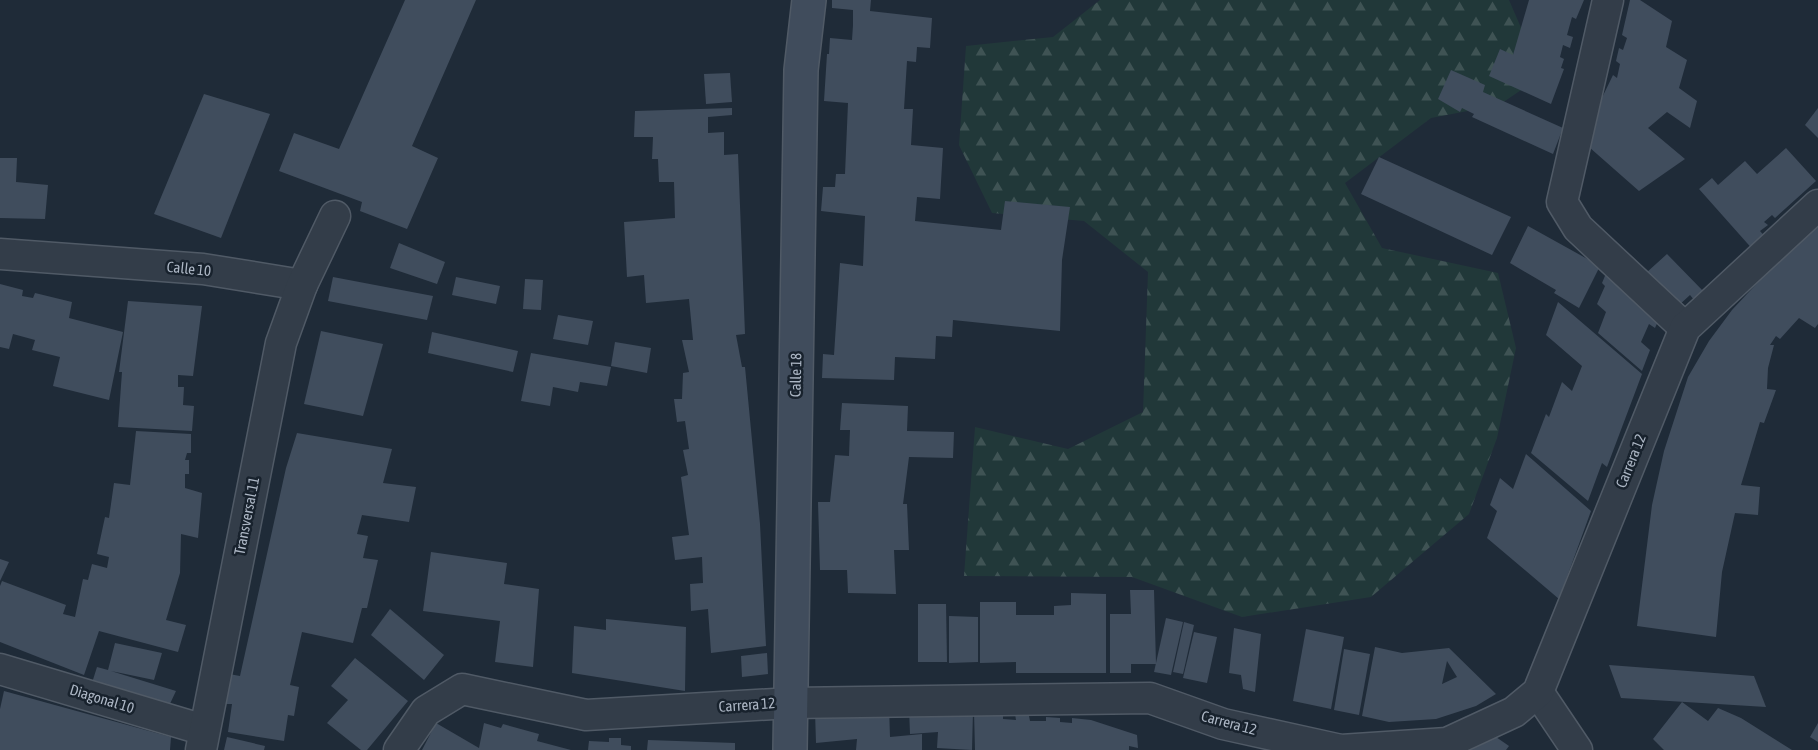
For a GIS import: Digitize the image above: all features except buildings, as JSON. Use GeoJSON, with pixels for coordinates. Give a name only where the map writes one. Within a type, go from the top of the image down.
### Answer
{"type":"FeatureCollection","features":[{"type":"Feature","properties":{"kind":"main road","name":"Calle 18"},"geometry":{"type":"LineString","coordinates":[[790,750],[801,70],[809,0]]}},
{"type":"Feature","properties":{"kind":"street"},"geometry":{"type":"LineString","coordinates":[[1608,0],[1562,202],[1578,228],[1685,328]]}},
{"type":"Feature","properties":{"kind":"street","name":"Carrera 12"},"geometry":{"type":"LineString","coordinates":[[399,750],[426,711],[462,689],[586,715],[791,703],[1150,698],[1223,724],[1341,750],[1447,743],[1514,712],[1538,692],[1685,328],[1818,205]]}},
{"type":"Feature","properties":{"kind":"street"},"geometry":{"type":"LineString","coordinates":[[302,285],[335,216]]}},
{"type":"Feature","properties":{"kind":"street","name":"Calle 10"},"geometry":{"type":"LineString","coordinates":[[0,254],[203,270],[302,285]]}},
{"type":"Feature","properties":{"kind":"street","name":"Transversal 11"},"geometry":{"type":"LineString","coordinates":[[202,740],[282,343],[302,285]]}},
{"type":"Feature","properties":{"kind":"street","name":"Diagonal 10"},"geometry":{"type":"LineString","coordinates":[[0,669],[202,740]]}},
{"type":"Feature","properties":{"kind":"street"},"geometry":{"type":"LineString","coordinates":[[1538,692],[1577,750]]}},
{"type":"Feature","properties":{"kind":"green space"},"geometry":{"type":"Polygon","coordinates":[[[1100,0],[1509,0],[1542,76],[1499,105],[1431,118],[1345,183],[1382,248],[1498,273],[1516,348],[1497,438],[1469,514],[1371,597],[1242,617],[1132,577],[964,576],[975,427],[1068,449],[1143,412],[1148,272],[1084,221],[992,213],[959,145],[966,46],[1053,37],[1100,0]]]}}]}
